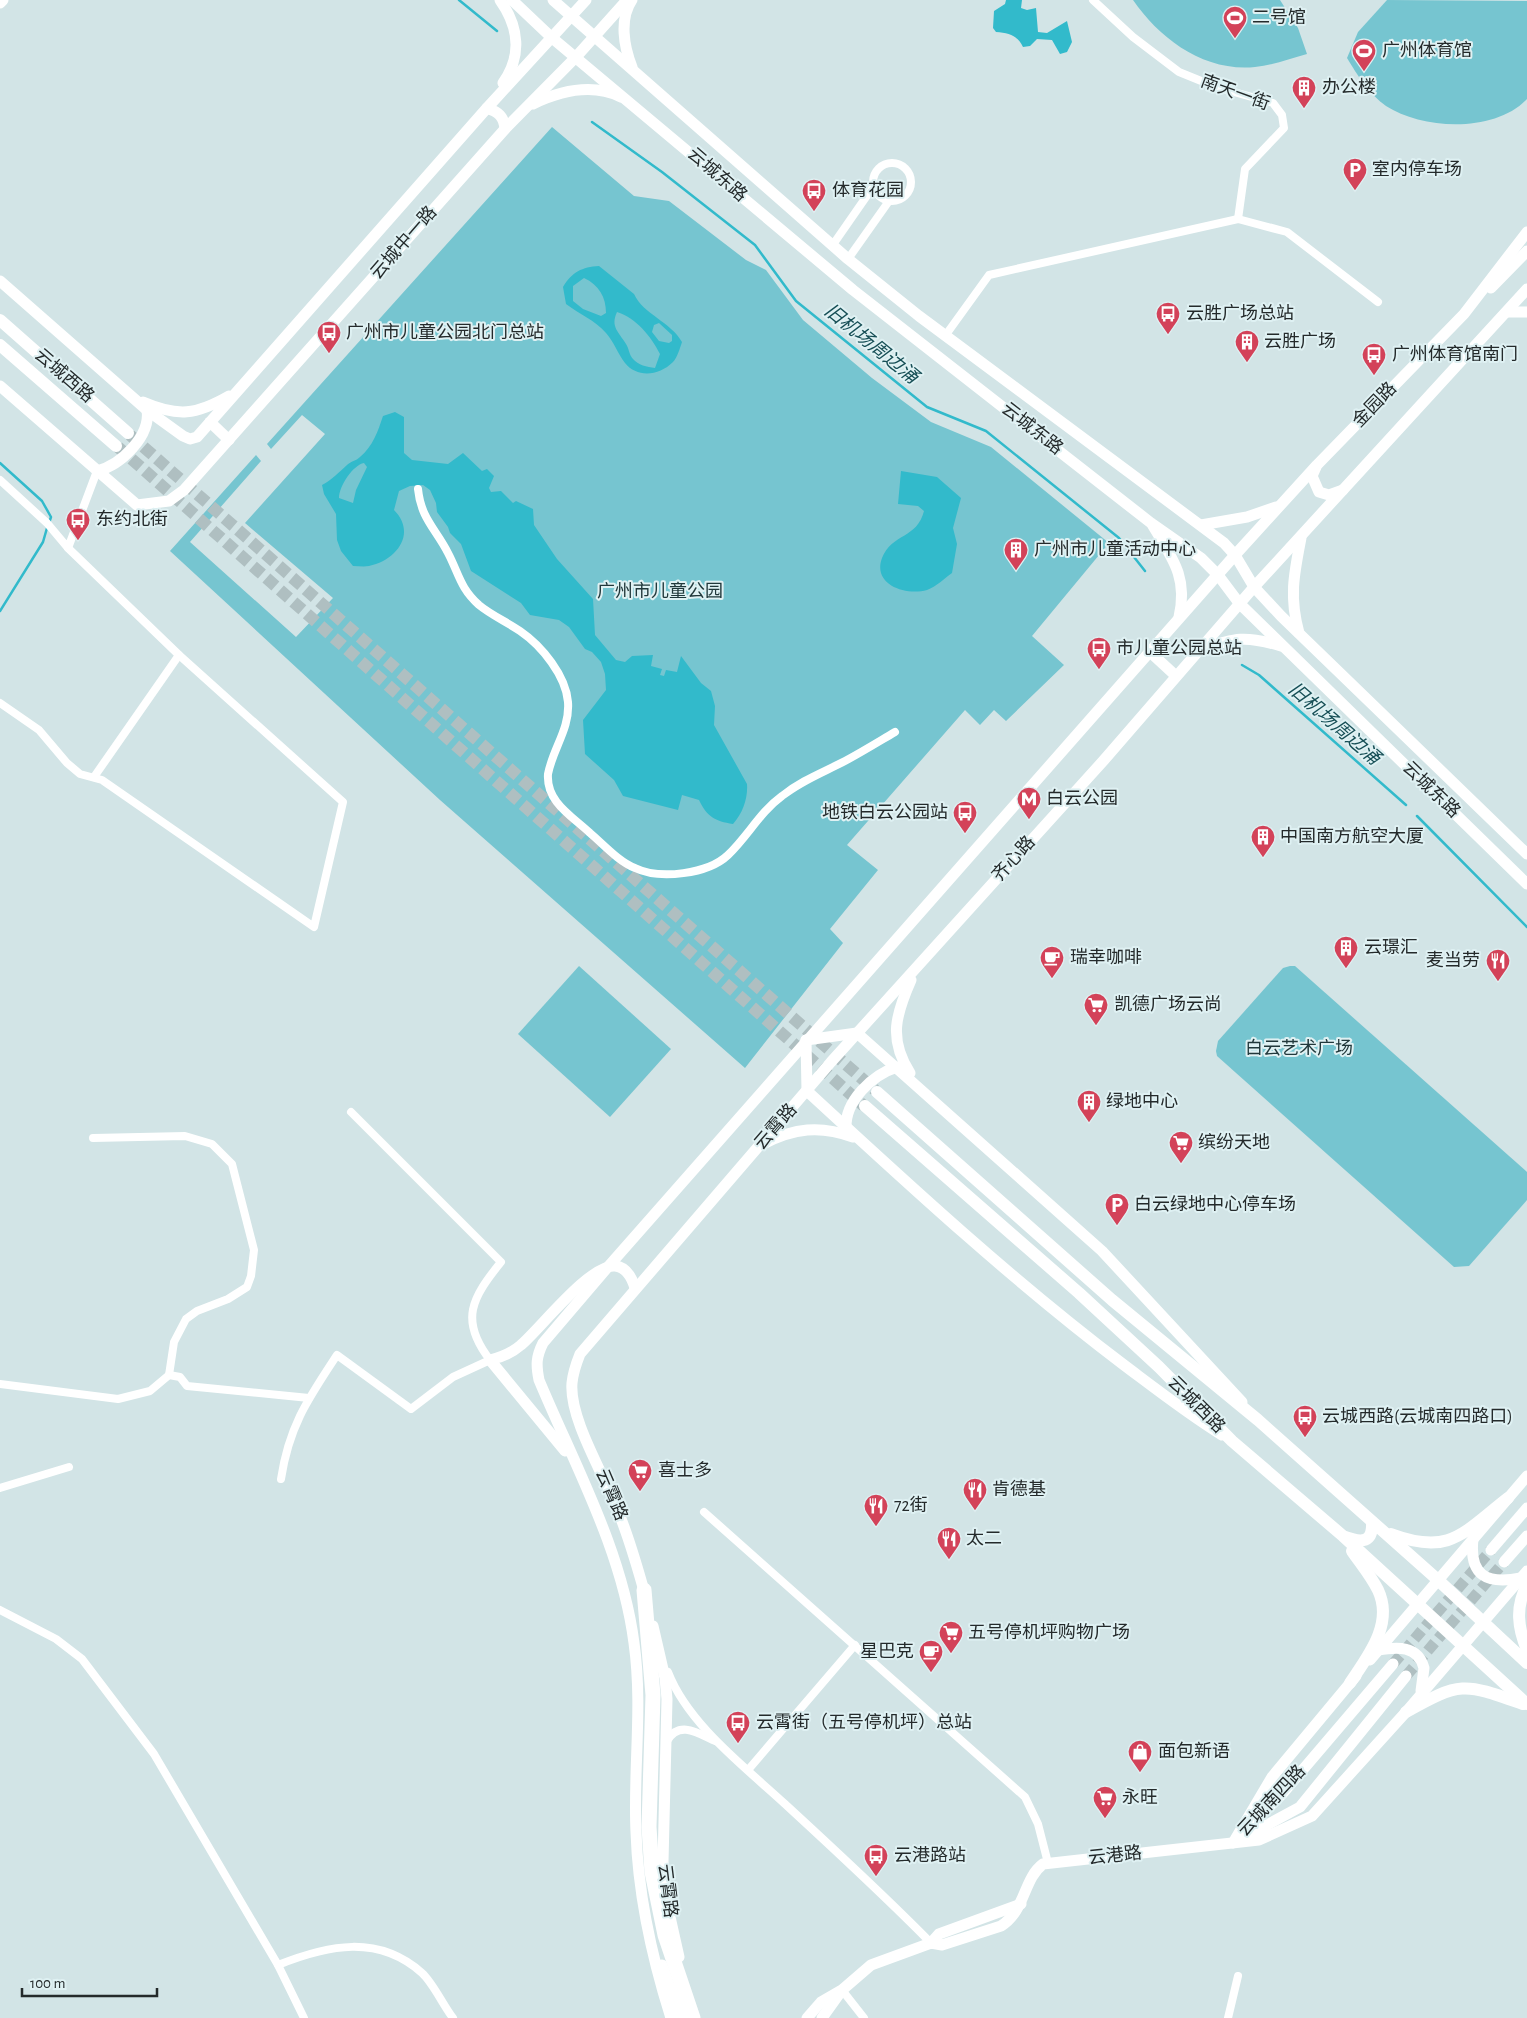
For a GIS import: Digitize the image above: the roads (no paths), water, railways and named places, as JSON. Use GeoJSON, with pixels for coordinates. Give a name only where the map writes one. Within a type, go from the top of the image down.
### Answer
{"type":"FeatureCollection","features":[{"type":"Feature","properties":{"kind":"highway"},"geometry":{"type":"LineString","coordinates":[[644,1590],[653,1695],[649,1800],[650,1851],[658,1910],[693,2018]]}},
{"type":"Feature","properties":{"kind":"main road"},"geometry":{"type":"LineString","coordinates":[[500,0],[514,26],[517,41],[516,54],[506,78],[487,108],[500,114],[505,122],[505,129]]}},
{"type":"Feature","properties":{"kind":"main road","name":"云城东路"},"geometry":{"type":"LineString","coordinates":[[512,0],[551,37],[630,101],[853,290],[1151,523],[1201,558],[1218,575],[1239,603],[1527,884]]}},
{"type":"Feature","properties":{"kind":"main road","name":"云城东路"},"geometry":{"type":"LineString","coordinates":[[553,0],[848,259],[945,336],[1224,543],[1235,555],[1254,587],[1527,854]]}},
{"type":"Feature","properties":{"kind":"main road","name":"云城中一路"},"geometry":{"type":"LineString","coordinates":[[147,410],[183,436],[190,439],[197,437],[487,108],[586,0]]}},
{"type":"Feature","properties":{"kind":"main road","name":"云城中一路"},"geometry":{"type":"LineString","coordinates":[[0,386],[138,505],[169,501],[184,490],[505,129],[576,57],[627,0]]}},
{"type":"Feature","properties":{"kind":"main road"},"geometry":{"type":"LineString","coordinates":[[632,0],[624,23],[626,45],[632,68]]}},
{"type":"Feature","properties":{"kind":"main road"},"geometry":{"type":"LineString","coordinates":[[525,108],[552,95],[568,90],[615,94],[630,101]]}},
{"type":"Feature","properties":{"kind":"main road","name":"金园路"},"geometry":{"type":"LineString","coordinates":[[1218,575],[1317,465],[1464,314],[1527,232]]}},
{"type":"Feature","properties":{"kind":"main road"},"geometry":{"type":"LineString","coordinates":[[1464,314],[1527,251]]}},
{"type":"Feature","properties":{"kind":"main road"},"geometry":{"type":"LineString","coordinates":[[0,281],[147,410],[148,420],[143,434],[117,463],[98,471]]}},
{"type":"Feature","properties":{"kind":"main road","name":"金园路"},"geometry":{"type":"LineString","coordinates":[[1254,587],[1301,538],[1527,289]]}},
{"type":"Feature","properties":{"kind":"main road"},"geometry":{"type":"LineString","coordinates":[[1507,312],[1527,312]]}},
{"type":"Feature","properties":{"kind":"main road","name":"云城西路"},"geometry":{"type":"LineString","coordinates":[[0,320],[128,433]]}},
{"type":"Feature","properties":{"kind":"main road","name":"云城西路"},"geometry":{"type":"LineString","coordinates":[[0,345],[116,446]]}},
{"type":"Feature","properties":{"kind":"main road"},"geometry":{"type":"LineString","coordinates":[[132,397],[167,412],[182,412],[209,407],[239,390]]}},
{"type":"Feature","properties":{"kind":"main road"},"geometry":{"type":"LineString","coordinates":[[210,422],[229,440]]}},
{"type":"Feature","properties":{"kind":"main road"},"geometry":{"type":"LineString","coordinates":[[1317,465],[1312,476],[1319,492],[1329,495],[1336,494],[1347,487]]}},
{"type":"Feature","properties":{"kind":"main road"},"geometry":{"type":"LineString","coordinates":[[1201,525],[1247,517],[1279,506]]}},
{"type":"Feature","properties":{"kind":"main road"},"geometry":{"type":"LineString","coordinates":[[1151,523],[1177,565],[1183,593],[1179,620]]}},
{"type":"Feature","properties":{"kind":"main road"},"geometry":{"type":"LineString","coordinates":[[1300,634],[1292,600],[1292,582],[1301,538]]}},
{"type":"Feature","properties":{"kind":"main road","name":"齐心路"},"geometry":{"type":"LineString","coordinates":[[806,1040],[1218,575]]}},
{"type":"Feature","properties":{"kind":"main road","name":"齐心路"},"geometry":{"type":"LineString","coordinates":[[832,1062],[1104,760],[1254,587]]}},
{"type":"Feature","properties":{"kind":"main road"},"geometry":{"type":"LineString","coordinates":[[1198,650],[1241,638],[1260,640],[1284,647]]}},
{"type":"Feature","properties":{"kind":"main road"},"geometry":{"type":"LineString","coordinates":[[1150,652],[1176,676]]}},
{"type":"Feature","properties":{"kind":"main road"},"geometry":{"type":"LineString","coordinates":[[1322,684],[1336,669]]}},
{"type":"Feature","properties":{"kind":"main road"},"geometry":{"type":"LineString","coordinates":[[1480,838],[1494,822]]}},
{"type":"Feature","properties":{"kind":"main road"},"geometry":{"type":"LineString","coordinates":[[915,969],[902,1000],[896,1036],[900,1056],[916,1083]]}},
{"type":"Feature","properties":{"kind":"main road"},"geometry":{"type":"LineString","coordinates":[[1232,1441],[1190,1414],[1066,1320],[846,1128],[807,1090],[806,1040],[857,1033],[916,1083],[1109,1257],[1186,1338],[1258,1420]]}},
{"type":"Feature","properties":{"kind":"main road","name":"云霄路"},"geometry":{"type":"LineString","coordinates":[[651,1935],[640,1886],[636,1830],[639,1718],[634,1640],[611,1548],[539,1380],[536,1366],[537,1355],[543,1343],[607,1268],[806,1040]]}},
{"type":"Feature","properties":{"kind":"main road","name":"云霄路"},"geometry":{"type":"LineString","coordinates":[[698,2018],[679,1958],[668,1908],[662,1834],[667,1699],[665,1678],[644,1590],[619,1512],[578,1419],[572,1385],[574,1370],[580,1354],[635,1288],[832,1062]]}},
{"type":"Feature","properties":{"kind":"main road"},"geometry":{"type":"LineString","coordinates":[[846,1128],[846,1118],[851,1105],[874,1079],[897,1067]]}},
{"type":"Feature","properties":{"kind":"main road","name":"云城西路"},"geometry":{"type":"LineString","coordinates":[[877,1092],[1112,1300],[1258,1420],[1438,1580],[1527,1663]]}},
{"type":"Feature","properties":{"kind":"main road","name":"云城西路"},"geometry":{"type":"LineString","coordinates":[[865,1106],[1099,1311],[1159,1367],[1232,1441],[1343,1536],[1527,1705]]}},
{"type":"Feature","properties":{"kind":"main road"},"geometry":{"type":"LineString","coordinates":[[744,1163],[761,1146],[799,1130],[826,1128],[859,1139]]}},
{"type":"Feature","properties":{"kind":"main road"},"geometry":{"type":"LineString","coordinates":[[490,1360],[502,1358],[522,1345],[580,1286],[607,1268],[615,1266],[628,1273],[635,1288]]}},
{"type":"Feature","properties":{"kind":"main road"},"geometry":{"type":"LineString","coordinates":[[490,1360],[574,1462]]}},
{"type":"Feature","properties":{"kind":"main road"},"geometry":{"type":"LineString","coordinates":[[1233,1843],[1272,1777],[1527,1476]]}},
{"type":"Feature","properties":{"kind":"main road"},"geometry":{"type":"LineString","coordinates":[[1343,1536],[1360,1541],[1367,1539],[1371,1535],[1372,1522],[1390,1533],[1408,1540],[1434,1544],[1452,1539],[1463,1533],[1508,1498]]}},
{"type":"Feature","properties":{"kind":"main road"},"geometry":{"type":"LineString","coordinates":[[1491,1550],[1527,1508]]}},
{"type":"Feature","properties":{"kind":"main road"},"geometry":{"type":"LineString","coordinates":[[1343,1536],[1378,1591],[1384,1612],[1377,1642],[1350,1683]]}},
{"type":"Feature","properties":{"kind":"main road"},"geometry":{"type":"LineString","coordinates":[[1504,1562],[1527,1536]]}},
{"type":"Feature","properties":{"kind":"main road"},"geometry":{"type":"LineString","coordinates":[[1473,1539],[1473,1563],[1484,1576],[1496,1580],[1525,1578],[1518,1620],[1520,1632],[1527,1650]]}},
{"type":"Feature","properties":{"kind":"main road","name":"云港路"},"geometry":{"type":"LineString","coordinates":[[1048,1863],[1259,1840],[1312,1816],[1420,1696],[1462,1644],[1525,1578]]}},
{"type":"Feature","properties":{"kind":"main road"},"geometry":{"type":"LineString","coordinates":[[1378,1650],[1403,1647],[1416,1655],[1424,1668],[1420,1696]]}},
{"type":"Feature","properties":{"kind":"main road","name":"云城南四路"},"geometry":{"type":"LineString","coordinates":[[1233,1843],[1283,1793],[1393,1664]]}},
{"type":"Feature","properties":{"kind":"main road","name":"云城南四路"},"geometry":{"type":"LineString","coordinates":[[1233,1843],[1300,1807],[1406,1676]]}},
{"type":"Feature","properties":{"kind":"main road"},"geometry":{"type":"LineString","coordinates":[[1406,1712],[1438,1694],[1460,1688],[1485,1691],[1527,1705]]}},
{"type":"Feature","properties":{"kind":"main road"},"geometry":{"type":"LineString","coordinates":[[807,2018],[821,2002],[842,1990],[871,1965],[931,1943],[939,1934],[1021,1904],[1036,1872],[1048,1863]]}},
{"type":"Feature","properties":{"kind":"main road"},"geometry":{"type":"LineString","coordinates":[[645,1913],[653,1917],[661,1916],[668,1908]]}},
{"type":"Feature","properties":{"kind":"main road"},"geometry":{"type":"LineString","coordinates":[[651,1935],[658,1974],[671,2018]]}},
{"type":"Feature","properties":{"kind":"main road"},"geometry":{"type":"LineString","coordinates":[[651,1935],[682,2018]]}},
{"type":"Feature","properties":{"kind":"main road"},"geometry":{"type":"LineString","coordinates":[[822,2018],[842,1990]]}},
{"type":"Feature","properties":{"kind":"street","name":"南天一街"},"geometry":{"type":"LineString","coordinates":[[1093,0],[1133,37],[1179,72],[1216,87],[1273,103],[1282,116],[1284,128],[1245,169],[1238,218]]}},
{"type":"Feature","properties":{"kind":"street"},"geometry":{"type":"LineString","coordinates":[[832,246],[873,187],[874,173],[882,165],[894,163],[904,167],[911,180],[908,191],[900,199],[889,201],[879,197],[873,187]]}},
{"type":"Feature","properties":{"kind":"street"},"geometry":{"type":"LineString","coordinates":[[848,259],[889,201]]}},
{"type":"Feature","properties":{"kind":"street"},"geometry":{"type":"LineString","coordinates":[[945,336],[989,275],[1238,218],[1287,232],[1378,302]]}},
{"type":"Feature","properties":{"kind":"street"},"geometry":{"type":"LineString","coordinates":[[68,548],[98,471]]}},
{"type":"Feature","properties":{"kind":"street"},"geometry":{"type":"LineString","coordinates":[[0,480],[47,523],[68,548],[179,656],[344,802],[314,927],[102,780],[80,774],[67,763],[39,730],[0,703]]}},
{"type":"Feature","properties":{"kind":"street"},"geometry":{"type":"LineString","coordinates":[[418,489],[427,522],[448,554],[458,580],[466,592],[480,606],[522,632],[537,646],[562,678],[566,688],[567,726],[548,774],[552,797],[593,836],[633,868],[643,872],[682,873],[695,872],[714,866],[730,853],[760,816],[795,786],[845,761],[895,732]]}},
{"type":"Feature","properties":{"kind":"street"},"geometry":{"type":"LineString","coordinates":[[94,777],[179,656]]}},
{"type":"Feature","properties":{"kind":"street"},"geometry":{"type":"LineString","coordinates":[[281,1479],[285,1455],[300,1412],[337,1355],[411,1409],[453,1377],[490,1360],[477,1343],[470,1320],[482,1286],[501,1262],[351,1112]]}},
{"type":"Feature","properties":{"kind":"street"},"geometry":{"type":"LineString","coordinates":[[0,1384],[118,1399],[150,1391],[169,1375],[174,1342],[186,1319],[197,1311],[228,1299],[247,1287],[251,1276],[254,1250],[232,1164],[212,1144],[184,1136],[93,1138]]}},
{"type":"Feature","properties":{"kind":"street"},"geometry":{"type":"LineString","coordinates":[[169,1375],[180,1377],[187,1386],[309,1398]]}},
{"type":"Feature","properties":{"kind":"street"},"geometry":{"type":"LineString","coordinates":[[0,1488],[69,1467]]}},
{"type":"Feature","properties":{"kind":"street"},"geometry":{"type":"LineString","coordinates":[[704,1512],[1025,1797],[1036,1817],[1048,1863]]}},
{"type":"Feature","properties":{"kind":"street"},"geometry":{"type":"LineString","coordinates":[[0,1610],[56,1639],[82,1659],[154,1754],[278,1965],[304,2018]]}},
{"type":"Feature","properties":{"kind":"street"},"geometry":{"type":"LineString","coordinates":[[654,1630],[665,1665],[678,1693],[717,1742],[882,1893],[931,1943]]}},
{"type":"Feature","properties":{"kind":"street"},"geometry":{"type":"LineString","coordinates":[[748,1770],[855,1646]]}},
{"type":"Feature","properties":{"kind":"street"},"geometry":{"type":"LineString","coordinates":[[665,1745],[676,1731],[687,1728],[717,1742]]}},
{"type":"Feature","properties":{"kind":"street"},"geometry":{"type":"LineString","coordinates":[[278,1965],[312,1951],[344,1946],[379,1949],[400,1958],[424,1974],[453,2018]]}},
{"type":"Feature","properties":{"kind":"street"},"geometry":{"type":"LineString","coordinates":[[1228,2018],[1238,1976]]}},
{"type":"Feature","properties":{"kind":"street"},"geometry":{"type":"LineString","coordinates":[[842,1990],[864,2018]]}},
{"type":"Feature","properties":{"kind":"waterway","name":"旧机场周边涌"},"geometry":{"type":"LineString","coordinates":[[459,0],[497,31]]}},
{"type":"Feature","properties":{"kind":"waterway","name":"旧机场周边涌"},"geometry":{"type":"LineString","coordinates":[[592,122],[662,172],[755,245],[796,301],[927,407],[986,431],[1119,538],[1145,571]]}},
{"type":"Feature","properties":{"kind":"waterway","name":"旧机场周边涌"},"geometry":{"type":"LineString","coordinates":[[0,463],[42,501],[51,517],[49,523]]}},
{"type":"Feature","properties":{"kind":"waterway","name":"旧机场周边涌"},"geometry":{"type":"LineString","coordinates":[[0,611],[43,542],[47,528]]}},
{"type":"Feature","properties":{"kind":"waterway","name":"旧机场周边涌"},"geometry":{"type":"LineString","coordinates":[[1242,665],[1259,675],[1406,805]]}},
{"type":"Feature","properties":{"kind":"waterway","name":"旧机场周边涌"},"geometry":{"type":"LineString","coordinates":[[1417,816],[1527,927]]}},
{"type":"Feature","properties":{"kind":"tunnel"},"geometry":{"type":"LineString","coordinates":[[130,435],[875,1090]]}},
{"type":"Feature","properties":{"kind":"tunnel"},"geometry":{"type":"LineString","coordinates":[[118,447],[864,1106]]}},
{"type":"Feature","properties":{"kind":"tunnel"},"geometry":{"type":"LineString","coordinates":[[1393,1664],[1491,1550]]}},
{"type":"Feature","properties":{"kind":"tunnel"},"geometry":{"type":"LineString","coordinates":[[1406,1676],[1504,1562]]}},
{"type":"Feature","properties":{"kind":"place","name":"二号馆"},"geometry":{"type":"Point","coordinates":[1235,39]}},
{"type":"Feature","properties":{"kind":"place","name":"广州体育馆"},"geometry":{"type":"Point","coordinates":[1364,72]}},
{"type":"Feature","properties":{"kind":"place","name":"办公楼"},"geometry":{"type":"Point","coordinates":[1304,109]}},
{"type":"Feature","properties":{"kind":"place","name":"室内停车场"},"geometry":{"type":"Point","coordinates":[1355,191]}},
{"type":"Feature","properties":{"kind":"place","name":"体育花园"},"geometry":{"type":"Point","coordinates":[814,212]}},
{"type":"Feature","properties":{"kind":"place","name":"云胜广场总站"},"geometry":{"type":"Point","coordinates":[1168,335]}},
{"type":"Feature","properties":{"kind":"place","name":"广州市儿童公园北门总站"},"geometry":{"type":"Point","coordinates":[329,354]}},
{"type":"Feature","properties":{"kind":"place","name":"云胜广场"},"geometry":{"type":"Point","coordinates":[1247,363]}},
{"type":"Feature","properties":{"kind":"place","name":"广州体育馆南门"},"geometry":{"type":"Point","coordinates":[1374,376]}},
{"type":"Feature","properties":{"kind":"place","name":"东约北街"},"geometry":{"type":"Point","coordinates":[78,541]}},
{"type":"Feature","properties":{"kind":"place","name":"广州市儿童活动中心"},"geometry":{"type":"Point","coordinates":[1016,571]}},
{"type":"Feature","properties":{"kind":"place","name":"市儿童公园总站"},"geometry":{"type":"Point","coordinates":[1099,670]}},
{"type":"Feature","properties":{"kind":"place","name":"白云公园"},"geometry":{"type":"Point","coordinates":[1029,820]}},
{"type":"Feature","properties":{"kind":"place","name":"地铁白云公园站"},"geometry":{"type":"Point","coordinates":[965,834]}},
{"type":"Feature","properties":{"kind":"place","name":"中国南方航空大厦"},"geometry":{"type":"Point","coordinates":[1263,858]}},
{"type":"Feature","properties":{"kind":"place","name":"云璟汇"},"geometry":{"type":"Point","coordinates":[1346,969]}},
{"type":"Feature","properties":{"kind":"place","name":"瑞幸咖啡"},"geometry":{"type":"Point","coordinates":[1052,979]}},
{"type":"Feature","properties":{"kind":"place","name":"麦当劳"},"geometry":{"type":"Point","coordinates":[1498,982]}},
{"type":"Feature","properties":{"kind":"place","name":"凯德广场云尚"},"geometry":{"type":"Point","coordinates":[1096,1026]}},
{"type":"Feature","properties":{"kind":"place","name":"绿地中心"},"geometry":{"type":"Point","coordinates":[1089,1123]}},
{"type":"Feature","properties":{"kind":"place","name":"缤纷天地"},"geometry":{"type":"Point","coordinates":[1181,1164]}},
{"type":"Feature","properties":{"kind":"place","name":"白云绿地中心停车场"},"geometry":{"type":"Point","coordinates":[1117,1226]}},
{"type":"Feature","properties":{"kind":"place","name":"云城西路(云城南四路口)"},"geometry":{"type":"Point","coordinates":[1305,1438]}},
{"type":"Feature","properties":{"kind":"place","name":"喜士多"},"geometry":{"type":"Point","coordinates":[640,1492]}},
{"type":"Feature","properties":{"kind":"place","name":"肯德基"},"geometry":{"type":"Point","coordinates":[975,1511]}},
{"type":"Feature","properties":{"kind":"place","name":"72街"},"geometry":{"type":"Point","coordinates":[876,1527]}},
{"type":"Feature","properties":{"kind":"place","name":"太二"},"geometry":{"type":"Point","coordinates":[949,1560]}},
{"type":"Feature","properties":{"kind":"place","name":"五号停机坪购物广场"},"geometry":{"type":"Point","coordinates":[951,1654]}},
{"type":"Feature","properties":{"kind":"place","name":"星巴克"},"geometry":{"type":"Point","coordinates":[931,1673]}},
{"type":"Feature","properties":{"kind":"place","name":"云霄街（五号停机坪）总站"},"geometry":{"type":"Point","coordinates":[738,1744]}},
{"type":"Feature","properties":{"kind":"place","name":"面包新语"},"geometry":{"type":"Point","coordinates":[1140,1773]}},
{"type":"Feature","properties":{"kind":"place","name":"永旺"},"geometry":{"type":"Point","coordinates":[1105,1819]}},
{"type":"Feature","properties":{"kind":"place","name":"云港路站"},"geometry":{"type":"Point","coordinates":[876,1877]}},
{"type":"Feature","properties":{"kind":"park label","name":"广州市儿童公园"},"geometry":{"type":"Point","coordinates":[660,592]}},
{"type":"Feature","properties":{"kind":"park label","name":"白云艺术广场"},"geometry":{"type":"Point","coordinates":[1299,1049]}}]}
